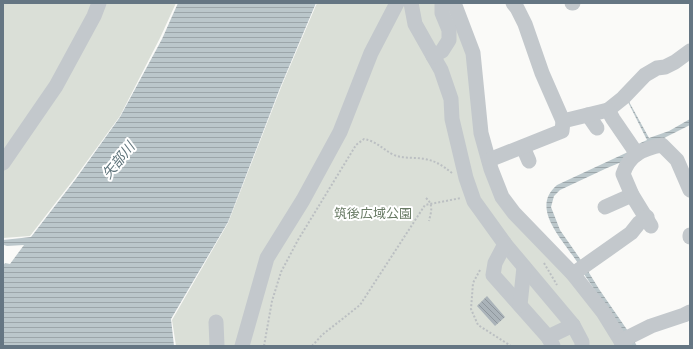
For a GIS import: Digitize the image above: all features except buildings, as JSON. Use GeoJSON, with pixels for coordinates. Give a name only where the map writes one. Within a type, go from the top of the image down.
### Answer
{"type":"FeatureCollection","features":[{"type":"Feature","properties":{"kind":"street"},"geometry":{"type":"LineString","coordinates":[[3,162],[34,120],[56,86],[94,16],[99,3]]}},
{"type":"Feature","properties":{"kind":"street"},"geometry":{"type":"LineString","coordinates":[[242,346],[267,258],[303,200],[340,132],[371,53],[397,3]]}},
{"type":"Feature","properties":{"kind":"street"},"geometry":{"type":"LineString","coordinates":[[410,3],[415,24],[442,73],[451,99],[452,119],[466,178],[474,201],[505,244],[573,325],[582,342],[582,346]]}},
{"type":"Feature","properties":{"kind":"street"},"geometry":{"type":"LineString","coordinates":[[433,56],[442,51],[449,40],[449,30],[442,13],[442,3]]}},
{"type":"Feature","properties":{"kind":"street"},"geometry":{"type":"LineString","coordinates":[[454,3],[473,53],[481,133],[502,197],[514,213],[573,274],[603,312],[623,343],[651,326],[688,318]]}},
{"type":"Feature","properties":{"kind":"street"},"geometry":{"type":"LineString","coordinates":[[513,3],[525,24],[542,73],[565,129]]}},
{"type":"Feature","properties":{"kind":"street"},"geometry":{"type":"LineString","coordinates":[[489,160],[562,131],[588,115],[608,110],[647,80],[657,68],[665,72],[690,51]]}},
{"type":"Feature","properties":{"kind":"street"},"geometry":{"type":"LineString","coordinates":[[608,110],[637,154]]}},
{"type":"Feature","properties":{"kind":"street"},"geometry":{"type":"LineString","coordinates":[[588,115],[596,128]]}},
{"type":"Feature","properties":{"kind":"street"},"geometry":{"type":"LineString","coordinates":[[573,274],[630,233],[639,223],[649,221],[632,195],[623,174],[626,164],[637,154],[648,148],[662,145],[677,160],[684,163],[690,190]]}},
{"type":"Feature","properties":{"kind":"street"},"geometry":{"type":"LineString","coordinates":[[523,147],[530,161]]}},
{"type":"Feature","properties":{"kind":"street"},"geometry":{"type":"LineString","coordinates":[[605,207],[632,195]]}},
{"type":"Feature","properties":{"kind":"street"},"geometry":{"type":"LineString","coordinates":[[505,244],[495,263],[493,275],[550,342],[573,325]]}},
{"type":"Feature","properties":{"kind":"street"},"geometry":{"type":"LineString","coordinates":[[520,305],[524,267]]}},
{"type":"Feature","properties":{"kind":"street"},"geometry":{"type":"LineString","coordinates":[[216,322],[216,346]]}},
{"type":"Feature","properties":{"kind":"path"},"geometry":{"type":"LineString","coordinates":[[264,346],[272,301],[281,272],[298,240],[356,145],[364,139],[374,141],[395,155],[413,159],[424,158],[439,163],[453,174]]}},
{"type":"Feature","properties":{"kind":"path"},"geometry":{"type":"LineString","coordinates":[[312,346],[322,335],[360,305],[425,205],[464,197]]}},
{"type":"Feature","properties":{"kind":"path"},"geometry":{"type":"LineString","coordinates":[[426,198],[431,204],[432,211],[429,221]]}},
{"type":"Feature","properties":{"kind":"path"},"geometry":{"type":"LineString","coordinates":[[541,258],[560,290]]}},
{"type":"Feature","properties":{"kind":"green space"},"geometry":{"type":"Polygon","coordinates":[[[3,3],[176,3],[160,38],[120,116],[74,179],[30,236],[3,238],[3,3]]]}},
{"type":"Feature","properties":{"kind":"green space","name":"筑後広域公園"},"geometry":{"type":"Polygon","coordinates":[[[317,3],[459,3],[484,131],[504,190],[627,346],[176,346],[172,320],[228,223],[282,85],[317,3]]]}},
{"type":"Feature","properties":{"kind":"water","name":"矢部川"},"geometry":{"type":"Polygon","coordinates":[[[178,3],[316,3],[280,88],[228,222],[171,319],[174,346],[3,346],[3,266],[5,263],[10,264],[24,245],[3,246],[3,240],[31,237],[75,180],[120,117],[162,39],[178,3]]]}},
{"type":"Feature","properties":{"kind":"water"},"geometry":{"type":"Polygon","coordinates":[[[626,98],[649,138],[669,131],[690,119],[690,125],[624,161],[560,190],[554,196],[551,207],[560,230],[637,346],[632,346],[582,271],[577,261],[554,229],[546,206],[549,195],[557,185],[628,152],[636,145],[647,140],[626,98]]]}}]}
